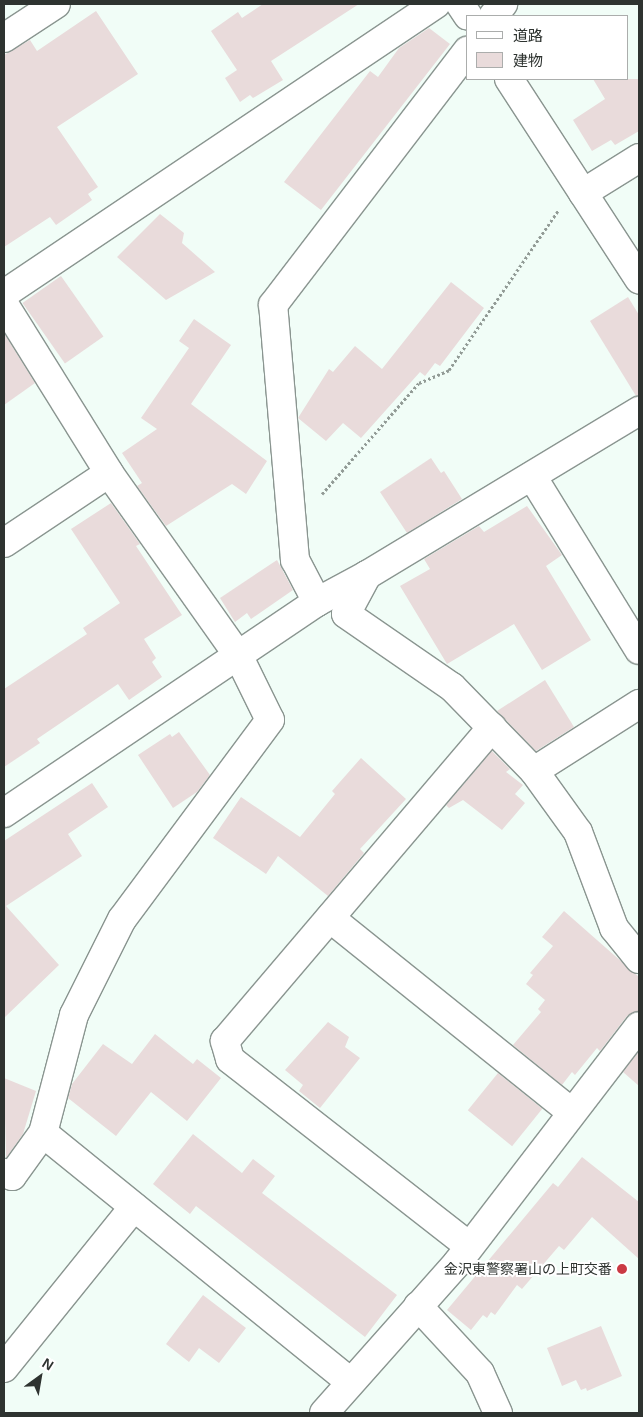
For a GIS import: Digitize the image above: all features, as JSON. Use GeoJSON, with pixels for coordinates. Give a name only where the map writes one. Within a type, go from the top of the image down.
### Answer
{"type":"FeatureCollection","features":[{"type":"Feature","properties":{"kind":"street"},"geometry":{"type":"LineString","coordinates":[[4,38],[56,4]]}},
{"type":"Feature","properties":{"kind":"street"},"geometry":{"type":"LineString","coordinates":[[4,294],[436,4]]}},
{"type":"Feature","properties":{"kind":"street"},"geometry":{"type":"LineString","coordinates":[[460,4],[467,15]]}},
{"type":"Feature","properties":{"kind":"street"},"geometry":{"type":"LineString","coordinates":[[494,15],[503,4]]}},
{"type":"Feature","properties":{"kind":"street"},"geometry":{"type":"LineString","coordinates":[[317,602],[295,560],[272,305],[466,52]]}},
{"type":"Feature","properties":{"kind":"street"},"geometry":{"type":"LineString","coordinates":[[510,80],[639,279]]}},
{"type":"Feature","properties":{"kind":"street"},"geometry":{"type":"LineString","coordinates":[[580,188],[639,158]]}},
{"type":"Feature","properties":{"kind":"street"},"geometry":{"type":"LineString","coordinates":[[4,304],[109,473],[238,655],[270,720],[122,919],[74,1015],[43,1133],[12,1176],[4,1172]]}},
{"type":"Feature","properties":{"kind":"street"},"geometry":{"type":"LineString","coordinates":[[4,813],[317,602],[367,575],[639,411]]}},
{"type":"Feature","properties":{"kind":"street"},"geometry":{"type":"LineString","coordinates":[[4,543],[109,473]]}},
{"type":"Feature","properties":{"kind":"street"},"geometry":{"type":"LineString","coordinates":[[532,476],[639,650]]}},
{"type":"Feature","properties":{"kind":"street"},"geometry":{"type":"LineString","coordinates":[[367,575],[346,614],[452,687],[534,771],[578,832],[614,928],[639,958]]}},
{"type":"Feature","properties":{"kind":"street"},"geometry":{"type":"LineString","coordinates":[[534,771],[639,704]]}},
{"type":"Feature","properties":{"kind":"street"},"geometry":{"type":"LineString","coordinates":[[469,1246],[230,1059],[226,1041],[492,727]]}},
{"type":"Feature","properties":{"kind":"street"},"geometry":{"type":"LineString","coordinates":[[330,918],[571,1112]]}},
{"type":"Feature","properties":{"kind":"street"},"geometry":{"type":"LineString","coordinates":[[324,1413],[469,1246],[639,1026]]}},
{"type":"Feature","properties":{"kind":"street"},"geometry":{"type":"LineString","coordinates":[[43,1133],[350,1382]]}},
{"type":"Feature","properties":{"kind":"street"},"geometry":{"type":"LineString","coordinates":[[4,1368],[134,1207]]}},
{"type":"Feature","properties":{"kind":"street"},"geometry":{"type":"LineString","coordinates":[[418,1306],[480,1373],[498,1413]]}},
{"type":"Feature","properties":{"kind":"path"},"geometry":{"type":"LineString","coordinates":[[292,528],[419,383],[449,370],[580,188]]}},
{"type":"Feature","properties":{"kind":"building"},"geometry":{"type":"Polygon","coordinates":[[[263,4],[359,4],[271,61],[283,80],[253,98],[250,95],[240,102],[225,78],[237,70],[211,31],[238,12],[242,18],[263,4]]]}},
{"type":"Feature","properties":{"kind":"building"},"geometry":{"type":"Polygon","coordinates":[[[96,11],[138,74],[57,127],[98,187],[88,194],[92,200],[56,225],[50,217],[4,247],[4,55],[30,40],[37,51],[96,11]]]}},
{"type":"Feature","properties":{"kind":"building"},"geometry":{"type":"Polygon","coordinates":[[[429,28],[450,44],[321,210],[284,182],[370,71],[378,77],[399,48],[429,28]]]}},
{"type":"Feature","properties":{"kind":"building"},"geometry":{"type":"Polygon","coordinates":[[[639,79],[639,131],[615,145],[611,140],[592,151],[573,120],[605,99],[594,80],[639,79]]]}},
{"type":"Feature","properties":{"kind":"building"},"geometry":{"type":"Polygon","coordinates":[[[160,214],[184,233],[182,243],[215,272],[166,300],[117,257],[160,214]]]}},
{"type":"Feature","properties":{"kind":"building"},"geometry":{"type":"Polygon","coordinates":[[[61,276],[103,337],[65,364],[22,303],[61,276]]]}},
{"type":"Feature","properties":{"kind":"building"},"geometry":{"type":"Polygon","coordinates":[[[451,282],[484,308],[440,366],[435,363],[425,376],[420,372],[361,438],[343,423],[326,441],[298,418],[329,369],[333,372],[355,346],[382,369],[451,282]]]}},
{"type":"Feature","properties":{"kind":"building"},"geometry":{"type":"Polygon","coordinates":[[[628,297],[639,315],[639,395],[636,396],[590,321],[628,297]]]}},
{"type":"Feature","properties":{"kind":"building"},"geometry":{"type":"Polygon","coordinates":[[[194,319],[231,345],[191,404],[267,461],[246,494],[232,484],[166,526],[137,486],[142,483],[122,453],[157,429],[141,418],[189,348],[179,341],[194,319]]]}},
{"type":"Feature","properties":{"kind":"building"},"geometry":{"type":"Polygon","coordinates":[[[4,333],[35,383],[4,405],[4,333]]]}},
{"type":"Feature","properties":{"kind":"building"},"geometry":{"type":"Polygon","coordinates":[[[431,458],[441,473],[444,471],[462,499],[407,533],[380,492],[431,458]]]}},
{"type":"Feature","properties":{"kind":"building"},"geometry":{"type":"Polygon","coordinates":[[[111,503],[140,544],[136,546],[182,615],[144,639],[156,658],[152,662],[162,677],[129,700],[118,684],[37,739],[40,743],[4,767],[4,689],[87,634],[83,628],[120,603],[71,529],[111,503]]]}},
{"type":"Feature","properties":{"kind":"building"},"geometry":{"type":"Polygon","coordinates":[[[527,506],[562,555],[546,566],[591,640],[542,670],[514,624],[447,664],[400,586],[430,569],[424,559],[479,526],[484,532],[527,506]]]}},
{"type":"Feature","properties":{"kind":"building"},"geometry":{"type":"Polygon","coordinates":[[[277,560],[293,590],[251,619],[247,613],[235,622],[220,598],[277,560]]]}},
{"type":"Feature","properties":{"kind":"building"},"geometry":{"type":"Polygon","coordinates":[[[545,680],[574,727],[536,751],[497,711],[545,680]]]}},
{"type":"Feature","properties":{"kind":"building"},"geometry":{"type":"Polygon","coordinates":[[[179,732],[210,775],[197,792],[173,808],[138,755],[170,734],[172,737],[179,732]]]}},
{"type":"Feature","properties":{"kind":"building"},"geometry":{"type":"Polygon","coordinates":[[[492,751],[510,769],[506,772],[523,785],[515,794],[525,803],[502,830],[463,800],[449,808],[446,805],[492,751]]]}},
{"type":"Feature","properties":{"kind":"building"},"geometry":{"type":"Polygon","coordinates":[[[361,758],[406,799],[360,849],[364,853],[328,896],[278,856],[266,874],[213,838],[241,797],[300,837],[335,794],[332,791],[361,758]]]}},
{"type":"Feature","properties":{"kind":"building"},"geometry":{"type":"Polygon","coordinates":[[[92,783],[108,807],[68,834],[82,856],[6,906],[59,965],[4,1018],[4,841],[92,783]]]}},
{"type":"Feature","properties":{"kind":"building"},"geometry":{"type":"Polygon","coordinates":[[[564,911],[639,977],[639,1011],[627,1016],[600,1051],[597,1048],[575,1075],[572,1072],[562,1085],[513,1045],[541,1012],[538,1009],[545,1000],[526,984],[533,975],[530,973],[553,946],[542,937],[564,911]]]}},
{"type":"Feature","properties":{"kind":"building"},"geometry":{"type":"Polygon","coordinates":[[[328,1022],[349,1037],[345,1047],[360,1058],[320,1108],[299,1091],[303,1085],[285,1070],[328,1022]]]}},
{"type":"Feature","properties":{"kind":"building"},"geometry":{"type":"Polygon","coordinates":[[[155,1034],[193,1064],[197,1059],[221,1078],[187,1121],[151,1092],[116,1136],[68,1098],[72,1084],[103,1044],[132,1064],[155,1034]]]}},
{"type":"Feature","properties":{"kind":"building"},"geometry":{"type":"Polygon","coordinates":[[[639,1051],[639,1086],[623,1072],[639,1051]]]}},
{"type":"Feature","properties":{"kind":"building"},"geometry":{"type":"Polygon","coordinates":[[[498,1073],[542,1109],[512,1146],[468,1110],[498,1073]]]}},
{"type":"Feature","properties":{"kind":"building"},"geometry":{"type":"Polygon","coordinates":[[[4,1078],[36,1091],[23,1134],[6,1158],[4,1078]]]}},
{"type":"Feature","properties":{"kind":"building"},"geometry":{"type":"Polygon","coordinates":[[[193,1134],[242,1173],[253,1159],[275,1176],[262,1193],[397,1295],[365,1337],[196,1206],[190,1214],[153,1184],[193,1134]]]}},
{"type":"Feature","properties":{"kind":"building"},"geometry":{"type":"Polygon","coordinates":[[[582,1157],[639,1202],[639,1259],[592,1217],[564,1250],[559,1246],[522,1289],[517,1285],[495,1315],[491,1312],[487,1318],[483,1315],[471,1330],[447,1310],[553,1183],[558,1187],[582,1157]]]}},
{"type":"Feature","properties":{"kind":"building"},"geometry":{"type":"Polygon","coordinates":[[[203,1295],[246,1328],[219,1363],[199,1348],[189,1362],[166,1344],[203,1295]]]}},
{"type":"Feature","properties":{"kind":"building"},"geometry":{"type":"Polygon","coordinates":[[[601,1326],[622,1376],[587,1391],[586,1388],[581,1390],[576,1380],[562,1386],[547,1348],[601,1326]]]}},
{"type":"Feature","properties":{"kind":"place","name":"金沢東警察署山の上町交番"},"geometry":{"type":"Point","coordinates":[622,1269]}}]}
